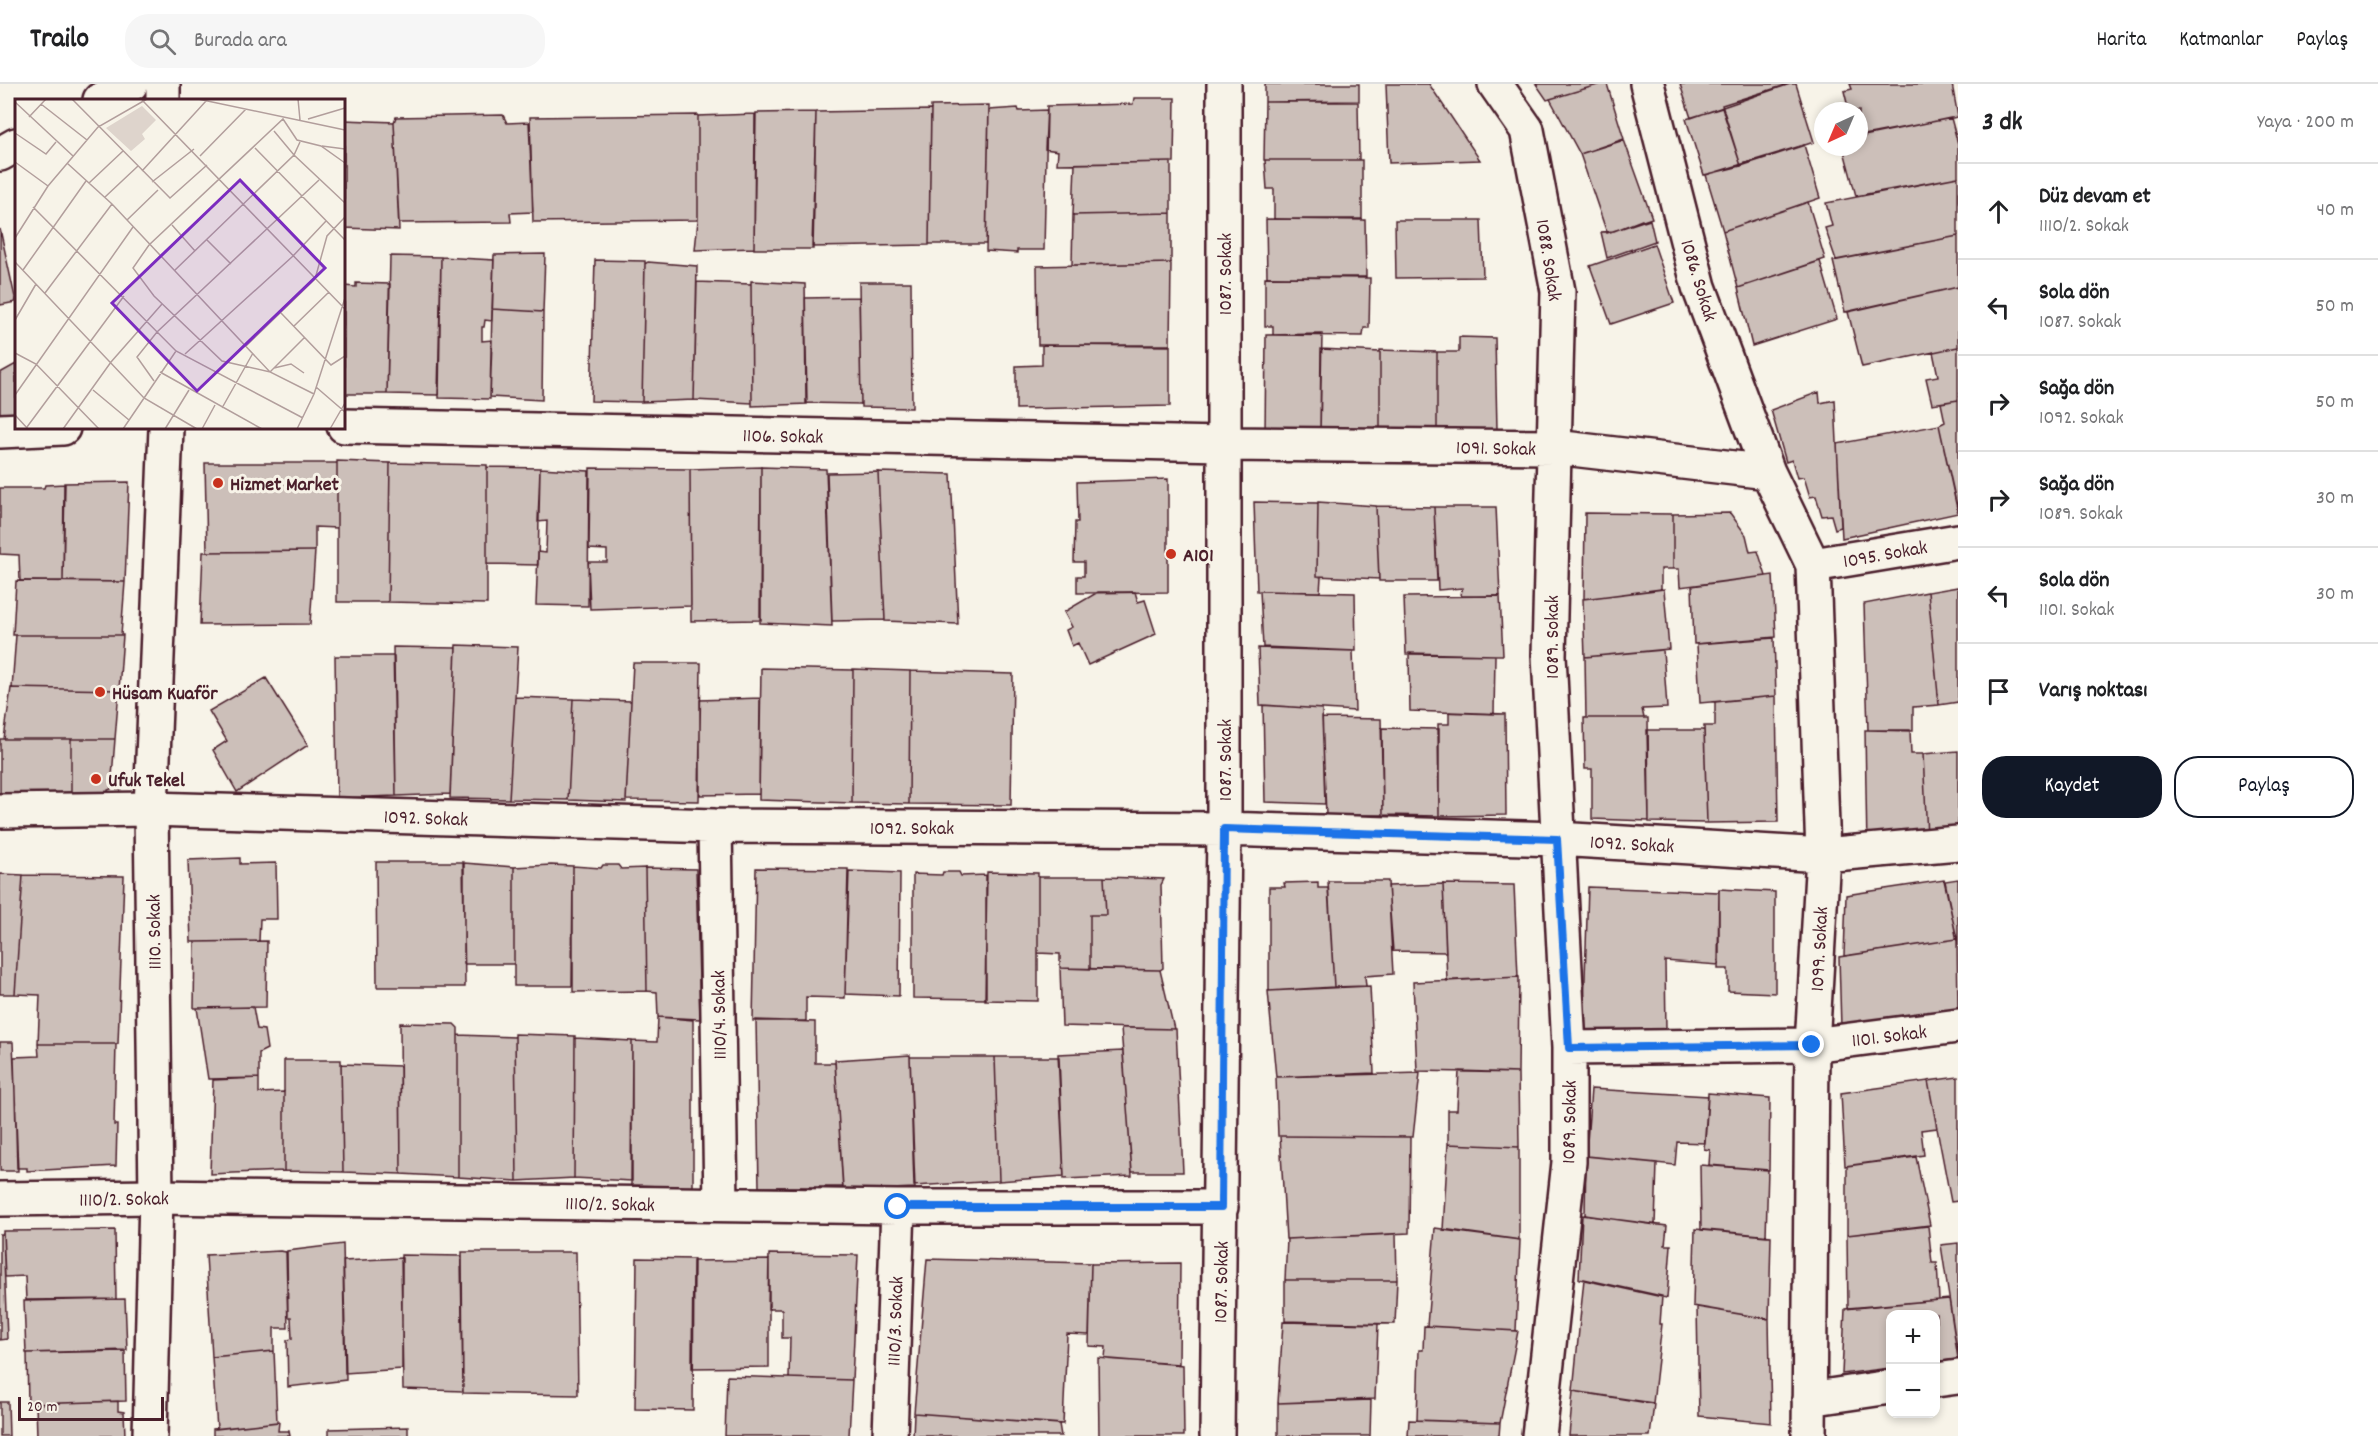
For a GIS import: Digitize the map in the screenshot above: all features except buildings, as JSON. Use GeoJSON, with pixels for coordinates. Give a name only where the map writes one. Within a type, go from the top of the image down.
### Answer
{"type":"FeatureCollection","features":[{"type":"Feature","properties":{"kind":"street"},"geometry":{"type":"LineString","coordinates":[[102,99],[131,84]]}},
{"type":"Feature","properties":{"kind":"street","name":"1087. Sokak"},"geometry":{"type":"LineString","coordinates":[[1217,1436],[1224,829],[1224,84]]}},
{"type":"Feature","properties":{"kind":"street","name":"1088. Sokak"},"geometry":{"type":"LineString","coordinates":[[1496,84],[1527,130],[1558,291],[1555,447]]}},
{"type":"Feature","properties":{"kind":"street","name":"1086. Sokak"},"geometry":{"type":"LineString","coordinates":[[1647,84],[1699,287],[1768,472]]}},
{"type":"Feature","properties":{"kind":"street"},"geometry":{"type":"LineString","coordinates":[[0,154],[15,146]]}},
{"type":"Feature","properties":{"kind":"street","name":"1106. Sokak"},"geometry":{"type":"LineString","coordinates":[[345,426],[1223,444]]}},
{"type":"Feature","properties":{"kind":"street"},"geometry":{"type":"LineString","coordinates":[[0,431],[42,429]]}},
{"type":"Feature","properties":{"kind":"street","name":"1110. Sokak"},"geometry":{"type":"LineString","coordinates":[[150,1436],[156,1197],[151,809],[166,429]]}},
{"type":"Feature","properties":{"kind":"street","name":"1091. Sokak"},"geometry":{"type":"LineString","coordinates":[[1223,444],[1555,447],[1768,472]]}},
{"type":"Feature","properties":{"kind":"street","name":"1089. Sokak"},"geometry":{"type":"LineString","coordinates":[[1539,1436],[1569,1162],[1569,1048],[1549,655],[1555,447]]}},
{"type":"Feature","properties":{"kind":"street","name":"1099. Sokak"},"geometry":{"type":"LineString","coordinates":[[1768,472],[1813,565],[1823,855],[1812,1045],[1809,1436]]}},
{"type":"Feature","properties":{"kind":"street","name":"1095. Sokak"},"geometry":{"type":"LineString","coordinates":[[1813,565],[1958,541]]}},
{"type":"Feature","properties":{"kind":"street","name":"1092. Sokak"},"geometry":{"type":"LineString","coordinates":[[0,811],[151,809],[715,826],[1224,829],[1557,839],[1823,855],[1958,843]]}},
{"type":"Feature","properties":{"kind":"street","name":"1110/4. Sokak"},"geometry":{"type":"LineString","coordinates":[[715,826],[722,1204]]}},
{"type":"Feature","properties":{"kind":"street","name":"1101. Sokak"},"geometry":{"type":"LineString","coordinates":[[1569,1048],[1812,1045],[1958,1026]]}},
{"type":"Feature","properties":{"kind":"street","name":"1110/2. Sokak"},"geometry":{"type":"LineString","coordinates":[[0,1199],[156,1197],[898,1207],[1221,1207]]}},
{"type":"Feature","properties":{"kind":"street","name":"1110/3. Sokak"},"geometry":{"type":"LineString","coordinates":[[890,1436],[898,1207]]}},
{"type":"Feature","properties":{"kind":"street"},"geometry":{"type":"LineString","coordinates":[[1940,1379],[1958,1377]]}},
{"type":"Feature","properties":{"kind":"street"},"geometry":{"type":"LineString","coordinates":[[1809,1399],[1886,1388]]}},
{"type":"Feature","properties":{"kind":"place","name":"Hizmet Market"},"geometry":{"type":"Point","coordinates":[218,483]}},
{"type":"Feature","properties":{"kind":"place","name":"A101"},"geometry":{"type":"Point","coordinates":[1171,554]}},
{"type":"Feature","properties":{"kind":"place","name":"Hüsam Kuaför"},"geometry":{"type":"Point","coordinates":[100,692]}},
{"type":"Feature","properties":{"kind":"place","name":"Ufuk Tekel"},"geometry":{"type":"Point","coordinates":[96,779]}},
{"type":"Feature","properties":{"kind":"route"},"geometry":{"type":"LineString","coordinates":[[898,1207],[1221,1207],[1224,829],[1557,839],[1569,1048],[1812,1045]]}}]}
